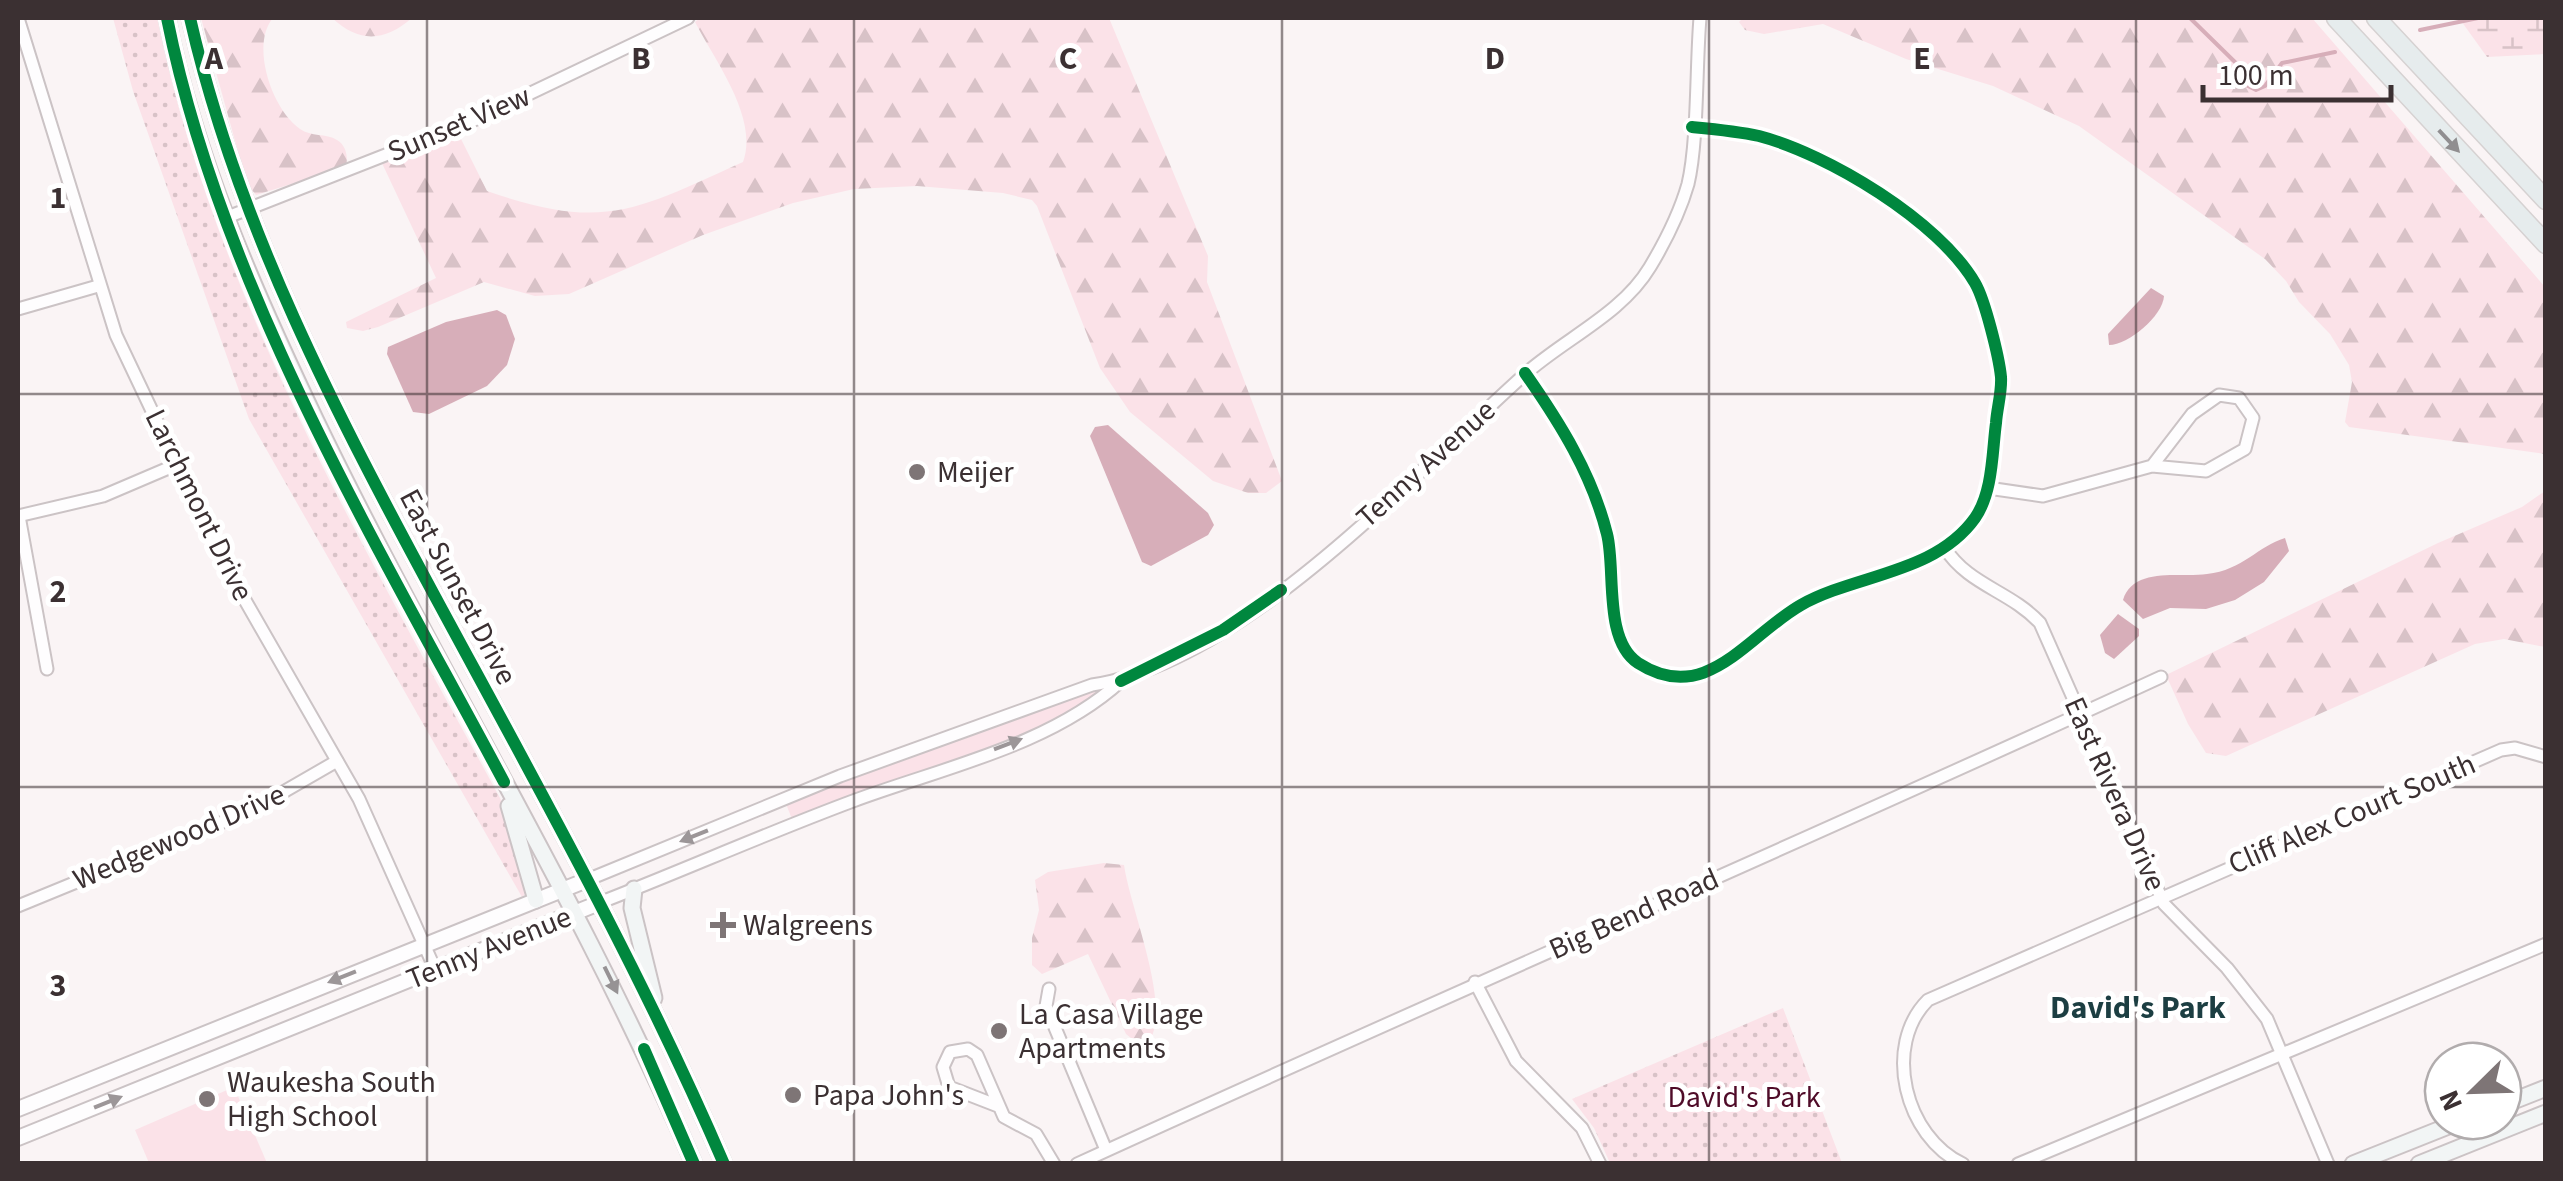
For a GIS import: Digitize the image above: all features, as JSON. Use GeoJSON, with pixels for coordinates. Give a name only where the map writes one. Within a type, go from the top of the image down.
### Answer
{"type":"FeatureCollection","features":[{"type":"Feature","properties":{"kind":"main road","name":"East Sunset Drive"},"geometry":{"type":"LineString","coordinates":[[166,18],[196,131],[225,218],[355,502],[576,913],[644,1048],[694,1164]]}},
{"type":"Feature","properties":{"kind":"main road","name":"East Sunset Drive"},"geometry":{"type":"LineString","coordinates":[[190,18],[220,135],[248,208],[377,489],[599,903],[657,1017],[724,1164]]}},
{"type":"Feature","properties":{"kind":"main road"},"geometry":{"type":"LineString","coordinates":[[2336,18],[2546,244]]}},
{"type":"Feature","properties":{"kind":"main road"},"geometry":{"type":"LineString","coordinates":[[2376,18],[2546,200]]}},
{"type":"Feature","properties":{"kind":"main road"},"geometry":{"type":"LineString","coordinates":[[504,782],[536,900]]}},
{"type":"Feature","properties":{"kind":"main road"},"geometry":{"type":"LineString","coordinates":[[634,890],[632,908],[657,1017]]}},
{"type":"Feature","properties":{"kind":"main road"},"geometry":{"type":"LineString","coordinates":[[2419,1164],[2546,1113]]}},
{"type":"Feature","properties":{"kind":"main road"},"geometry":{"type":"LineString","coordinates":[[2353,1164],[2423,1136]]}},
{"type":"Feature","properties":{"kind":"street","name":"Larchmont Drive"},"geometry":{"type":"LineString","coordinates":[[18,18],[98,286],[234,582],[379,839],[435,969]]}},
{"type":"Feature","properties":{"kind":"street","name":"Sunset View"},"geometry":{"type":"LineString","coordinates":[[225,218],[472,121],[688,18]]}},
{"type":"Feature","properties":{"kind":"street","name":"Tenny Avenue"},"geometry":{"type":"LineString","coordinates":[[18,1138],[794,824],[1065,720],[1097,703],[1121,681],[1224,630],[1281,590],[1457,441],[1526,373],[1615,306],[1648,271],[1688,182],[1700,18]]}},
{"type":"Feature","properties":{"kind":"street"},"geometry":{"type":"LineString","coordinates":[[1526,373],[1572,440],[1608,536],[1614,622],[1634,661],[1673,679],[1720,668],[1803,604],[1882,576],[1944,547],[1975,517],[1988,488],[2001,378],[1976,285],[1942,240],[1886,199],[1826,164],[1761,137],[1692,127]]}},
{"type":"Feature","properties":{"kind":"street"},"geometry":{"type":"LineString","coordinates":[[18,309],[98,286]]}},
{"type":"Feature","properties":{"kind":"street"},"geometry":{"type":"LineString","coordinates":[[1988,488],[2044,496],[2152,466],[2206,471],[2244,450],[2253,418],[2239,398],[2219,395],[2192,414],[2152,466]]}},
{"type":"Feature","properties":{"kind":"street"},"geometry":{"type":"LineString","coordinates":[[47,669],[18,516],[102,496],[178,464]]}},
{"type":"Feature","properties":{"kind":"street"},"geometry":{"type":"LineString","coordinates":[[355,502],[377,489]]}},
{"type":"Feature","properties":{"kind":"street","name":"East Rivera Drive"},"geometry":{"type":"LineString","coordinates":[[1944,547],[1960,572],[2022,604],[2040,624],[2161,897],[2251,997],[2284,1053],[2328,1164]]}},
{"type":"Feature","properties":{"kind":"street","name":"Big Bend Road"},"geometry":{"type":"LineString","coordinates":[[1077,1164],[2161,677]]}},
{"type":"Feature","properties":{"kind":"street","name":"Tenny Avenue"},"geometry":{"type":"LineString","coordinates":[[18,1108],[784,799],[1092,686],[1121,681]]}},
{"type":"Feature","properties":{"kind":"street"},"geometry":{"type":"LineString","coordinates":[[944,740],[954,765]]}},
{"type":"Feature","properties":{"kind":"street","name":"Cliff Alex Court South"},"geometry":{"type":"LineString","coordinates":[[1963,1164],[1943,1152],[1929,1136],[1906,1085],[1902,1049],[1920,1008],[1964,981],[2501,750],[2515,748],[2546,757]]}},
{"type":"Feature","properties":{"kind":"street","name":"Wedgewood Drive"},"geometry":{"type":"LineString","coordinates":[[18,906],[252,810],[337,760]]}},
{"type":"Feature","properties":{"kind":"street"},"geometry":{"type":"LineString","coordinates":[[784,799],[794,824]]}},
{"type":"Feature","properties":{"kind":"street"},"geometry":{"type":"LineString","coordinates":[[494,917],[504,942]]}},
{"type":"Feature","properties":{"kind":"street"},"geometry":{"type":"LineString","coordinates":[[2018,1164],[2546,944]]}},
{"type":"Feature","properties":{"kind":"street"},"geometry":{"type":"LineString","coordinates":[[1476,982],[1516,1061],[1582,1128],[1600,1164]]}},
{"type":"Feature","properties":{"kind":"street"},"geometry":{"type":"LineString","coordinates":[[1049,990],[1046,1006],[1106,1150]]}},
{"type":"Feature","properties":{"kind":"street"},"geometry":{"type":"LineString","coordinates":[[998,1106],[949,1087],[943,1067],[950,1052],[968,1049],[977,1055],[998,1106],[1009,1121],[1036,1134],[1054,1164]]}},
{"type":"Feature","properties":{"kind":"green space"},"geometry":{"type":"Polygon","coordinates":[[[113,18],[157,18],[183,121],[216,223],[255,322],[347,515],[500,798],[515,836],[527,892],[522,897],[249,419],[133,91],[113,18]]]}},
{"type":"Feature","properties":{"kind":"green space"},"geometry":{"type":"Polygon","coordinates":[[[201,18],[273,18],[266,30],[264,60],[273,93],[300,129],[340,143],[346,152],[346,167],[256,195],[247,184],[201,18]]]}},
{"type":"Feature","properties":{"kind":"green space"},"geometry":{"type":"Polygon","coordinates":[[[332,18],[412,18],[391,32],[372,36],[352,32],[332,18]]]}},
{"type":"Feature","properties":{"kind":"green space"},"geometry":{"type":"Polygon","coordinates":[[[700,18],[1109,18],[1208,256],[1207,282],[1282,481],[1266,493],[1248,493],[1213,481],[1130,412],[1100,368],[1037,206],[1032,200],[1003,193],[917,186],[854,189],[793,203],[703,235],[569,294],[535,296],[484,282],[378,327],[363,331],[347,328],[346,322],[436,278],[381,161],[457,131],[487,191],[562,211],[592,212],[646,203],[743,162],[745,127],[740,109],[695,22],[700,18]]]}},
{"type":"Feature","properties":{"kind":"green space"},"geometry":{"type":"Polygon","coordinates":[[[1743,18],[2312,18],[2545,287],[2545,454],[2349,427],[2345,422],[2352,382],[2349,365],[2330,334],[2299,302],[2286,281],[2265,259],[2079,126],[1993,86],[1906,59],[1823,24],[1764,34],[1745,30],[1739,22],[1743,18]]]}},
{"type":"Feature","properties":{"kind":"green space"},"geometry":{"type":"Polygon","coordinates":[[[2459,18],[2545,18],[2545,54],[2487,57],[2459,18]]]}},
{"type":"Feature","properties":{"kind":"green space"},"geometry":{"type":"Polygon","coordinates":[[[2545,491],[2545,647],[2504,639],[2475,644],[2226,756],[2206,753],[2166,675],[2438,543],[2522,507],[2545,491]]]}},
{"type":"Feature","properties":{"kind":"green space"},"geometry":{"type":"Polygon","coordinates":[[[1121,681],[1065,720],[794,824],[784,799],[1121,681]]]}},
{"type":"Feature","properties":{"kind":"green space"},"geometry":{"type":"Polygon","coordinates":[[[1104,863],[1124,865],[1153,980],[1155,1024],[1150,1040],[1137,1043],[1126,1034],[1088,954],[1042,974],[1032,965],[1032,938],[1039,910],[1035,880],[1048,872],[1104,863]]]}},
{"type":"Feature","properties":{"kind":"green space","name":"David's Park"},"geometry":{"type":"Polygon","coordinates":[[[1783,1008],[1842,1163],[1610,1163],[1594,1128],[1572,1099],[1783,1008]]]}},
{"type":"Feature","properties":{"kind":"green space"},"geometry":{"type":"Polygon","coordinates":[[[234,1087],[267,1163],[149,1163],[135,1130],[234,1087]]]}},
{"type":"Feature","properties":{"kind":"shaded area"},"geometry":{"type":"Polygon","coordinates":[[[2151,288],[2164,296],[2158,312],[2134,335],[2109,345],[2108,334],[2151,288]]]}},
{"type":"Feature","properties":{"kind":"shaded area"},"geometry":{"type":"Polygon","coordinates":[[[497,310],[506,315],[515,339],[507,365],[487,386],[429,414],[413,412],[387,354],[388,347],[446,322],[497,310]]]}},
{"type":"Feature","properties":{"kind":"shaded area"},"geometry":{"type":"Polygon","coordinates":[[[1108,425],[1208,513],[1214,525],[1208,535],[1151,566],[1142,562],[1090,436],[1095,427],[1108,425]]]}},
{"type":"Feature","properties":{"kind":"shaded area"},"geometry":{"type":"Polygon","coordinates":[[[2285,538],[2289,551],[2264,582],[2235,600],[2206,609],[2170,608],[2143,619],[2123,600],[2128,589],[2147,578],[2220,572],[2285,538]]]}},
{"type":"Feature","properties":{"kind":"shaded area"},"geometry":{"type":"Polygon","coordinates":[[[2118,614],[2139,629],[2139,636],[2114,659],[2105,653],[2100,635],[2118,614]]]}},
{"type":"Feature","properties":{"kind":"waterway"},"geometry":{"type":"LineString","coordinates":[[2190,18],[2238,65],[2246,85],[2256,90],[2265,86],[2282,63],[2335,52]]}},
{"type":"Feature","properties":{"kind":"waterway"},"geometry":{"type":"LineString","coordinates":[[2420,30],[2478,18]]}},
{"type":"Feature","properties":{"kind":"cycle path"},"geometry":{"type":"LineString","coordinates":[[167,18],[192,118],[224,217],[264,315],[355,506],[504,782]]}},
{"type":"Feature","properties":{"kind":"cycle path"},"geometry":{"type":"LineString","coordinates":[[190,18],[235,171],[294,318],[364,462],[623,950],[724,1164]]}},
{"type":"Feature","properties":{"kind":"cycle path"},"geometry":{"type":"LineString","coordinates":[[1525,373],[1574,450],[1601,512],[1620,638],[1638,663],[1662,674],[1685,677],[1705,672],[1725,662],[1801,605],[1939,551],[1975,518],[1988,484],[2001,377],[1995,343],[1975,283],[1936,236],[1848,174],[1759,136],[1692,127]]}},
{"type":"Feature","properties":{"kind":"cycle path"},"geometry":{"type":"LineString","coordinates":[[1121,681],[1223,630],[1281,590]]}},
{"type":"Feature","properties":{"kind":"cycle path"},"geometry":{"type":"LineString","coordinates":[[644,1049],[694,1164]]}},
{"type":"Feature","properties":{"kind":"place","name":"Meijer"},"geometry":{"type":"Point","coordinates":[917,472]}},
{"type":"Feature","properties":{"kind":"place","name":"Walgreens"},"geometry":{"type":"Point","coordinates":[723,925]}},
{"type":"Feature","properties":{"kind":"place","name":"La Casa Village Apartments"},"geometry":{"type":"Point","coordinates":[999,1031]}},
{"type":"Feature","properties":{"kind":"place","name":"Papa John's"},"geometry":{"type":"Point","coordinates":[793,1095]}},
{"type":"Feature","properties":{"kind":"place","name":"Waukesha South High School"},"geometry":{"type":"Point","coordinates":[207,1099]}},
{"type":"Feature","properties":{"kind":"district","name":"David's Park"},"geometry":{"type":"Point","coordinates":[2138,1008]}}]}
